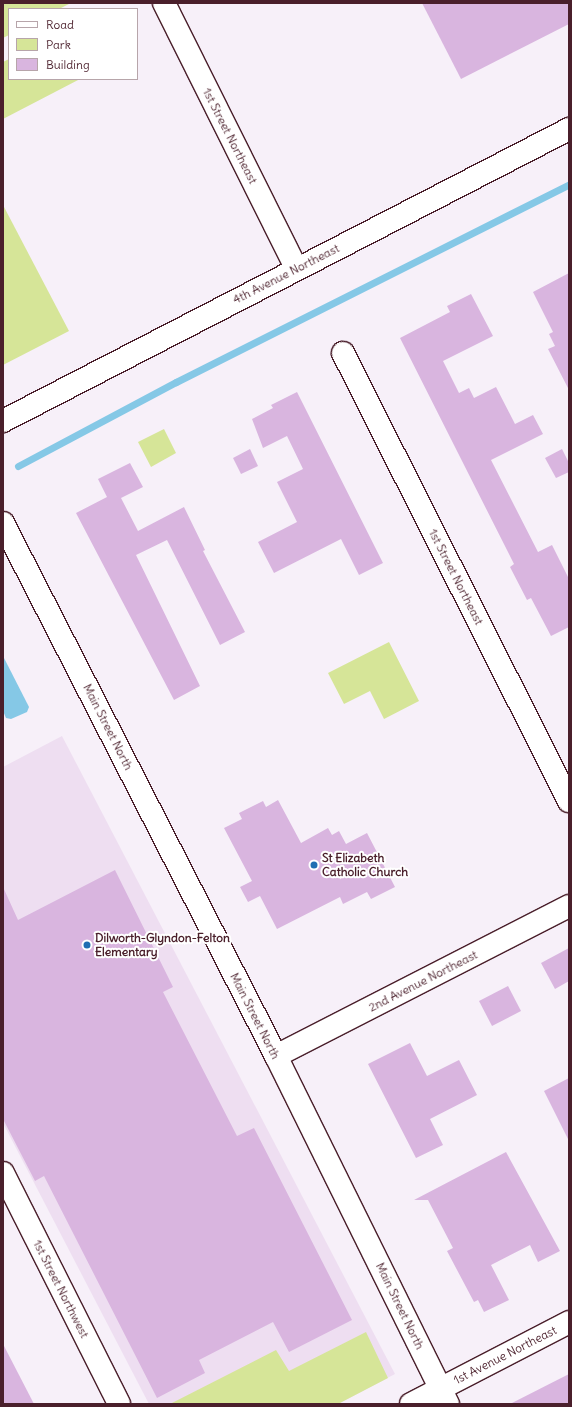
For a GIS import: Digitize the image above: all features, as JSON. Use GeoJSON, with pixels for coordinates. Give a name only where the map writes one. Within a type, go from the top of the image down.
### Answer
{"type":"FeatureCollection","features":[{"type":"Feature","properties":{"kind":"street","name":"1st Street Northeast"},"geometry":{"type":"LineString","coordinates":[[164,3],[296,268]]}},
{"type":"Feature","properties":{"kind":"street","name":"4th Avenue Northeast"},"geometry":{"type":"LineString","coordinates":[[3,421],[296,268],[569,129]]}},
{"type":"Feature","properties":{"kind":"street","name":"1st Street Northeast"},"geometry":{"type":"LineString","coordinates":[[343,353],[569,801]]}},
{"type":"Feature","properties":{"kind":"street","name":"Main Street North"},"geometry":{"type":"LineString","coordinates":[[3,523],[276,1056],[444,1396]]}},
{"type":"Feature","properties":{"kind":"street","name":"2nd Avenue Northeast"},"geometry":{"type":"LineString","coordinates":[[276,1056],[569,906]]}},
{"type":"Feature","properties":{"kind":"street","name":"1st Street Northwest"},"geometry":{"type":"LineString","coordinates":[[6,1186],[119,1404]]}},
{"type":"Feature","properties":{"kind":"street","name":"1st Avenue Northeast"},"geometry":{"type":"LineString","coordinates":[[411,1404],[444,1396],[569,1322]]}},
{"type":"Feature","properties":{"kind":"shaded area","name":"Dilworth-Glyndon-Felton Elementary"},"geometry":{"type":"Polygon","coordinates":[[[62,736],[395,1374],[338,1404],[149,1404],[3,1123],[3,767],[62,736]]]}},
{"type":"Feature","properties":{"kind":"green space"},"geometry":{"type":"Polygon","coordinates":[[[3,3],[71,3],[61,8],[8,8],[8,36],[3,38],[3,3]]]}},
{"type":"Feature","properties":{"kind":"green space"},"geometry":{"type":"Polygon","coordinates":[[[8,60],[8,80],[78,80],[3,119],[3,62],[8,60]]]}},
{"type":"Feature","properties":{"kind":"green space"},"geometry":{"type":"Polygon","coordinates":[[[3,205],[69,331],[3,365],[3,205]]]}},
{"type":"Feature","properties":{"kind":"green space"},"geometry":{"type":"Polygon","coordinates":[[[164,429],[176,453],[151,467],[138,442],[164,429]]]}},
{"type":"Feature","properties":{"kind":"green space"},"geometry":{"type":"Polygon","coordinates":[[[389,642],[419,701],[384,719],[370,691],[344,704],[328,673],[389,642]]]}},
{"type":"Feature","properties":{"kind":"green space"},"geometry":{"type":"Polygon","coordinates":[[[366,1332],[388,1378],[338,1404],[170,1404],[276,1350],[289,1371],[366,1332]]]}},
{"type":"Feature","properties":{"kind":"water"},"geometry":{"type":"Polygon","coordinates":[[[3,656],[29,707],[27,712],[11,719],[6,718],[3,711],[3,656]]]}},
{"type":"Feature","properties":{"kind":"building"},"geometry":{"type":"Polygon","coordinates":[[[422,3],[569,3],[569,24],[461,79],[422,3]]]}},
{"type":"Feature","properties":{"kind":"building"},"geometry":{"type":"Polygon","coordinates":[[[569,273],[569,390],[548,349],[555,346],[549,334],[553,332],[533,292],[569,273]]]}},
{"type":"Feature","properties":{"kind":"building"},"geometry":{"type":"Polygon","coordinates":[[[471,294],[493,336],[443,361],[459,393],[469,388],[474,398],[496,387],[515,424],[533,415],[543,434],[491,460],[538,552],[552,545],[569,579],[569,627],[551,636],[531,598],[527,600],[510,567],[514,564],[400,338],[450,312],[447,306],[471,294]]]}},
{"type":"Feature","properties":{"kind":"building"},"geometry":{"type":"Polygon","coordinates":[[[297,392],[383,563],[359,575],[341,539],[274,573],[258,542],[297,522],[277,482],[303,469],[287,436],[263,448],[252,419],[273,408],[271,405],[297,392]]]}},
{"type":"Feature","properties":{"kind":"building"},"geometry":{"type":"Polygon","coordinates":[[[250,449],[258,466],[241,474],[233,458],[250,449]]]}},
{"type":"Feature","properties":{"kind":"building"},"geometry":{"type":"Polygon","coordinates":[[[562,449],[569,463],[569,472],[556,478],[545,458],[562,449]]]}},
{"type":"Feature","properties":{"kind":"building"},"geometry":{"type":"Polygon","coordinates":[[[130,463],[143,487],[121,498],[138,531],[184,507],[205,550],[203,551],[245,632],[220,645],[167,540],[136,555],[200,686],[174,700],[76,513],[107,497],[98,479],[130,463]]]}},
{"type":"Feature","properties":{"kind":"building","name":"St Elizabeth Catholic Church"},"geometry":{"type":"Polygon","coordinates":[[[278,800],[301,843],[328,828],[332,835],[339,831],[346,844],[367,833],[395,887],[371,899],[367,892],[343,904],[340,897],[277,929],[260,896],[248,902],[240,887],[252,881],[224,828],[242,819],[239,813],[263,801],[266,807],[278,800]]]}},
{"type":"Feature","properties":{"kind":"building","name":"Dilworth-Glyndon-Felton Elementary"},"geometry":{"type":"Polygon","coordinates":[[[115,870],[173,987],[163,992],[237,1136],[254,1128],[352,1320],[289,1352],[273,1322],[199,1360],[205,1373],[157,1398],[44,1176],[35,1181],[3,1119],[3,887],[18,920],[115,870]]]}},
{"type":"Feature","properties":{"kind":"building"},"geometry":{"type":"Polygon","coordinates":[[[569,948],[569,981],[555,989],[541,963],[569,948]]]}},
{"type":"Feature","properties":{"kind":"building"},"geometry":{"type":"Polygon","coordinates":[[[508,986],[521,1011],[492,1026],[479,1001],[508,986]]]}},
{"type":"Feature","properties":{"kind":"building"},"geometry":{"type":"Polygon","coordinates":[[[410,1043],[427,1076],[459,1060],[477,1095],[430,1119],[443,1145],[416,1158],[368,1064],[410,1043]]]}},
{"type":"Feature","properties":{"kind":"building"},"geometry":{"type":"Polygon","coordinates":[[[569,1078],[569,1141],[544,1091],[569,1078]]]}},
{"type":"Feature","properties":{"kind":"building"},"geometry":{"type":"Polygon","coordinates":[[[506,1152],[560,1251],[538,1262],[530,1245],[491,1265],[509,1300],[484,1312],[478,1300],[474,1302],[447,1251],[453,1248],[428,1200],[414,1200],[506,1152]]]}},
{"type":"Feature","properties":{"kind":"building"},"geometry":{"type":"Polygon","coordinates":[[[3,1344],[34,1404],[3,1404],[3,1344]]]}},
{"type":"Feature","properties":{"kind":"building"},"geometry":{"type":"Polygon","coordinates":[[[569,1374],[569,1404],[510,1404],[569,1374]]]}},
{"type":"Feature","properties":{"kind":"waterway"},"geometry":{"type":"LineString","coordinates":[[18,466],[176,382],[569,184]]}},
{"type":"Feature","properties":{"kind":"place","name":"St Elizabeth Catholic Church"},"geometry":{"type":"Point","coordinates":[314,865]}},
{"type":"Feature","properties":{"kind":"place","name":"Dilworth-Glyndon-Felton Elementary"},"geometry":{"type":"Point","coordinates":[87,945]}}]}
